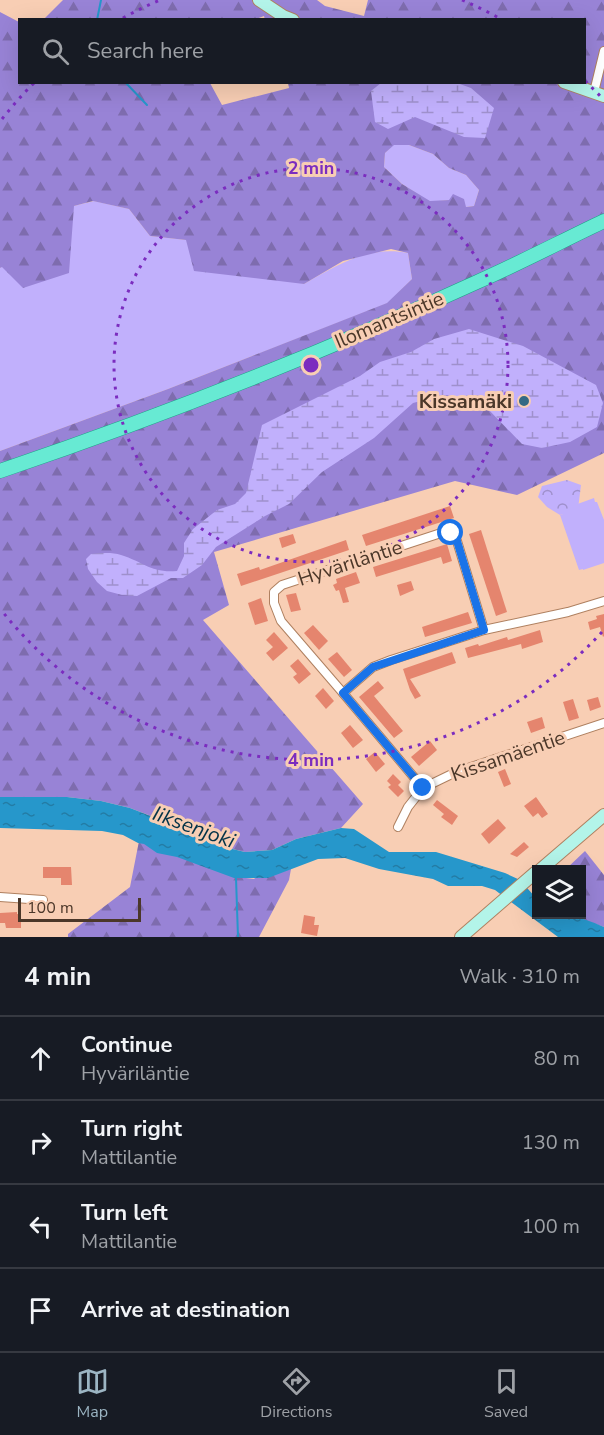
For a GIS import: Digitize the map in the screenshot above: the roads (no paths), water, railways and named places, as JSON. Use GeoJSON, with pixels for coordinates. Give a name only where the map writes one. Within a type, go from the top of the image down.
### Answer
{"type":"FeatureCollection","features":[{"type":"Feature","properties":{"kind":"main road","name":"Ilomantsintie"},"geometry":{"type":"LineString","coordinates":[[0,471],[239,383],[478,282],[604,221]]}},
{"type":"Feature","properties":{"kind":"street"},"geometry":{"type":"LineString","coordinates":[[259,0],[288,18]]}},
{"type":"Feature","properties":{"kind":"street"},"geometry":{"type":"LineString","coordinates":[[570,84],[599,94],[604,51]]}},
{"type":"Feature","properties":{"kind":"street","name":"Hyväriläntie"},"geometry":{"type":"LineString","coordinates":[[343,693],[281,621],[274,603],[274,592],[282,585],[441,533],[451,533],[457,541],[484,630]]}},
{"type":"Feature","properties":{"kind":"street"},"geometry":{"type":"LineString","coordinates":[[423,788],[343,693],[373,667],[484,630],[568,612],[604,601]]}},
{"type":"Feature","properties":{"kind":"street","name":"Kissamäentie"},"geometry":{"type":"LineString","coordinates":[[398,827],[408,807],[423,788],[456,772],[604,723]]}},
{"type":"Feature","properties":{"kind":"street"},"geometry":{"type":"LineString","coordinates":[[545,865],[604,815]]}},
{"type":"Feature","properties":{"kind":"street"},"geometry":{"type":"LineString","coordinates":[[461,937],[532,876]]}},
{"type":"Feature","properties":{"kind":"street"},"geometry":{"type":"LineString","coordinates":[[0,897],[43,900]]}},
{"type":"Feature","properties":{"kind":"water","name":"Iiksenjoki"},"geometry":{"type":"Polygon","coordinates":[[[0,797],[67,797],[101,801],[130,808],[187,830],[216,845],[245,852],[272,850],[296,839],[341,828],[354,829],[389,852],[436,852],[505,873],[520,880],[532,894],[532,918],[495,890],[482,886],[448,886],[433,879],[379,869],[345,858],[318,859],[268,878],[234,878],[177,857],[157,853],[144,844],[123,835],[102,831],[0,828],[0,797]]]}},
{"type":"Feature","properties":{"kind":"water","name":"Iiksenjoki"},"geometry":{"type":"Polygon","coordinates":[[[534,919],[582,919],[604,927],[604,937],[558,937],[534,919]]]}},
{"type":"Feature","properties":{"kind":"waterway"},"geometry":{"type":"LineString","coordinates":[[97,18],[101,0]]}},
{"type":"Feature","properties":{"kind":"waterway"},"geometry":{"type":"LineString","coordinates":[[127,84],[147,105]]}},
{"type":"Feature","properties":{"kind":"waterway"},"geometry":{"type":"LineString","coordinates":[[236,878],[238,937]]}},
{"type":"Feature","properties":{"kind":"place","name":"Kissamäki"},"geometry":{"type":"Point","coordinates":[524,401]}}]}
